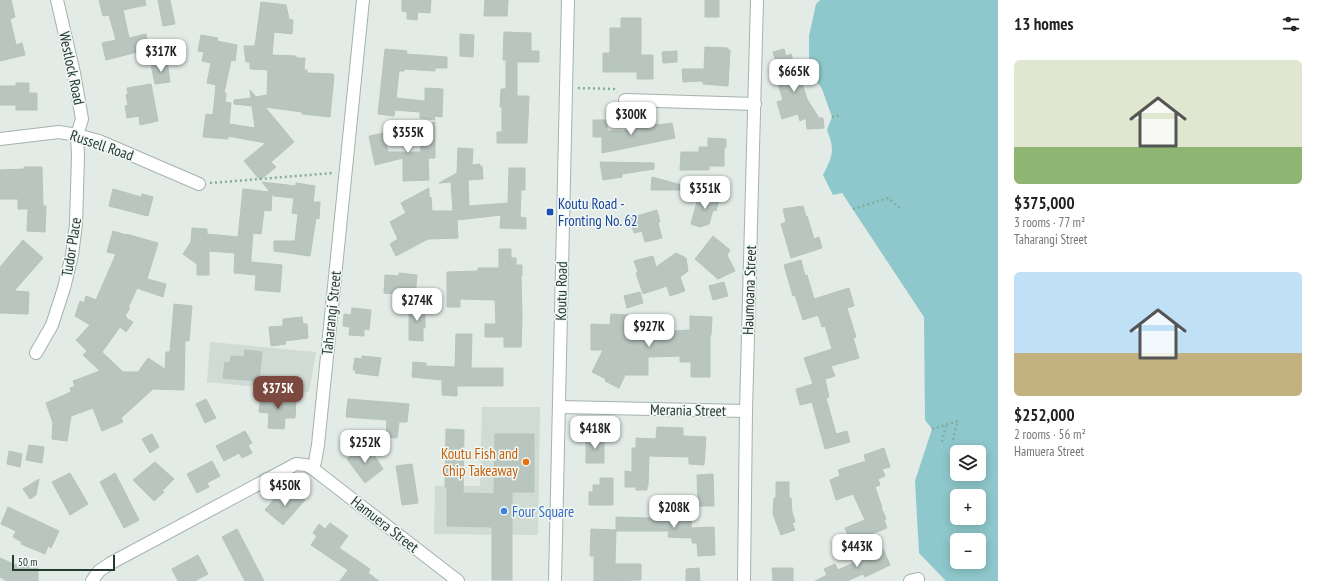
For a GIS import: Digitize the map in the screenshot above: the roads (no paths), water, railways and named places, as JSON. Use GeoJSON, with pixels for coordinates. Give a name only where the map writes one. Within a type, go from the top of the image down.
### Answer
{"type":"FeatureCollection","features":[{"type":"Feature","properties":{"kind":"street","name":"Westlock Road"},"geometry":{"type":"LineString","coordinates":[[57,0],[74,73],[82,117],[77,135]]}},
{"type":"Feature","properties":{"kind":"street","name":"Taharangi Street"},"geometry":{"type":"LineString","coordinates":[[312,468],[315,462],[318,445],[363,0]]}},
{"type":"Feature","properties":{"kind":"street","name":"Koutu Road"},"geometry":{"type":"LineString","coordinates":[[554,581],[568,0]]}},
{"type":"Feature","properties":{"kind":"street","name":"Haumoana Street"},"geometry":{"type":"LineString","coordinates":[[744,581],[746,411],[757,0]]}},
{"type":"Feature","properties":{"kind":"street"},"geometry":{"type":"LineString","coordinates":[[625,100],[755,104]]}},
{"type":"Feature","properties":{"kind":"street","name":"Russell Road"},"geometry":{"type":"LineString","coordinates":[[0,139],[59,132],[77,135],[99,141],[199,184]]}},
{"type":"Feature","properties":{"kind":"street","name":"Tudor Place"},"geometry":{"type":"LineString","coordinates":[[36,353],[52,325],[64,288],[72,255],[76,224],[78,157],[77,135]]}},
{"type":"Feature","properties":{"kind":"street","name":"Merania Street"},"geometry":{"type":"LineString","coordinates":[[559,407],[746,411]]}},
{"type":"Feature","properties":{"kind":"street"},"geometry":{"type":"LineString","coordinates":[[92,581],[99,571],[110,563],[296,464],[306,465],[312,468]]}},
{"type":"Feature","properties":{"kind":"street","name":"Hamuera Street"},"geometry":{"type":"LineString","coordinates":[[312,468],[458,581]]}},
{"type":"Feature","properties":{"kind":"water"},"geometry":{"type":"Polygon","coordinates":[[[820,0],[998,0],[998,581],[946,581],[919,553],[915,481],[932,429],[925,420],[924,317],[842,193],[833,195],[823,175],[832,152],[827,130],[832,117],[822,89],[809,70],[809,36],[816,4],[820,0]]]}},
{"type":"Feature","properties":{"kind":"place","name":"Koutu Road - Fronting No. 62"},"geometry":{"type":"Point","coordinates":[550,212]}},
{"type":"Feature","properties":{"kind":"place","name":"Koutu Fish and Chip Takeaway"},"geometry":{"type":"Point","coordinates":[526,462]}},
{"type":"Feature","properties":{"kind":"place","name":"Four Square"},"geometry":{"type":"Point","coordinates":[504,511]}}]}
